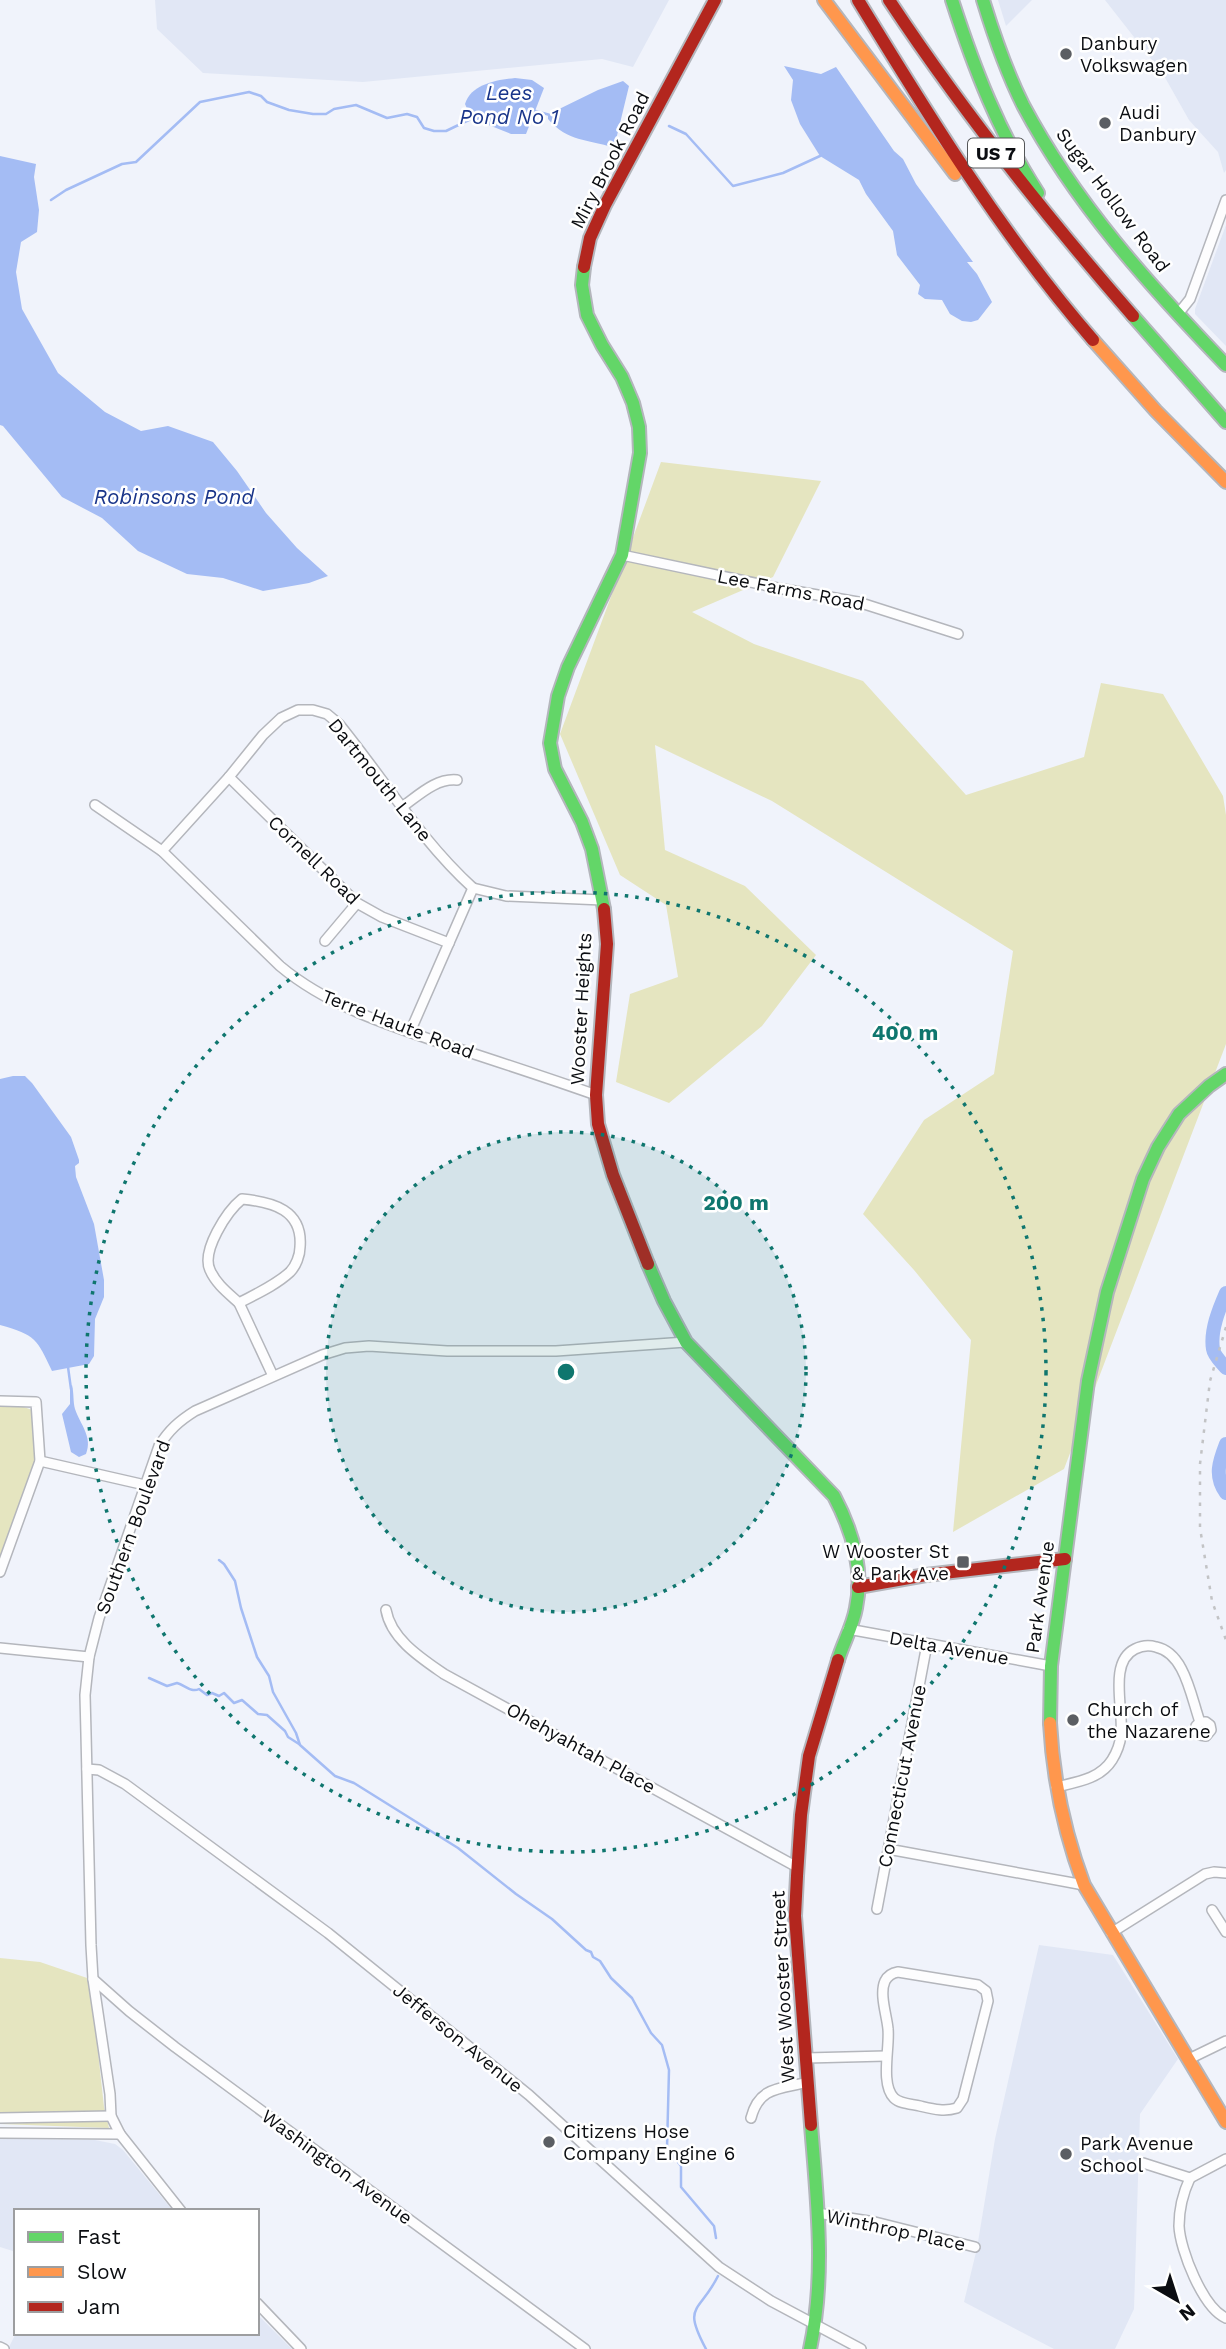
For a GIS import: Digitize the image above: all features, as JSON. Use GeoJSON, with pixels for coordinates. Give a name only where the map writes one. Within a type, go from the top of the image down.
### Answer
{"type":"FeatureCollection","features":[{"type":"Feature","properties":{"kind":"main road","name":"Miry Brook Road"},"geometry":{"type":"LineString","coordinates":[[602,345],[587,315],[582,285],[590,238],[715,0]]}},
{"type":"Feature","properties":{"kind":"main road"},"geometry":{"type":"LineString","coordinates":[[824,0],[986,216],[1054,293]]}},
{"type":"Feature","properties":{"kind":"main road","name":"US 7"},"geometry":{"type":"LineString","coordinates":[[858,0],[962,168],[1054,293],[1130,383],[1226,482]]}},
{"type":"Feature","properties":{"kind":"main road","name":"US 7"},"geometry":{"type":"LineString","coordinates":[[889,0],[985,139],[1039,208],[1226,422]]}},
{"type":"Feature","properties":{"kind":"main road"},"geometry":{"type":"LineString","coordinates":[[952,0],[979,78],[1023,168],[1115,296]]}},
{"type":"Feature","properties":{"kind":"main road","name":"Sugar Hollow Road"},"geometry":{"type":"LineString","coordinates":[[983,0],[1009,74],[1040,134],[1100,222],[1178,314],[1226,365]]}},
{"type":"Feature","properties":{"kind":"main road","name":"Wooster Heights"},"geometry":{"type":"LineString","coordinates":[[602,345],[622,377],[633,403],[639,427],[640,453],[622,555],[568,667],[558,696],[551,743],[555,769],[592,849],[603,900],[607,944],[596,1095],[598,1124],[613,1175],[664,1301],[686,1342],[834,1496],[851,1533],[858,1587]]}},
{"type":"Feature","properties":{"kind":"main road"},"geometry":{"type":"LineString","coordinates":[[1130,383],[1226,493]]}},
{"type":"Feature","properties":{"kind":"main road","name":"Park Avenue"},"geometry":{"type":"LineString","coordinates":[[1226,1074],[1179,1114],[1158,1147],[1140,1189],[1107,1293],[1093,1351],[1051,1666],[1049,1715],[1056,1787],[1072,1855],[1084,1885],[1226,2122]]}},
{"type":"Feature","properties":{"kind":"main road"},"geometry":{"type":"LineString","coordinates":[[858,1587],[926,1575],[1065,1559]]}},
{"type":"Feature","properties":{"kind":"main road","name":"West Wooster Street"},"geometry":{"type":"LineString","coordinates":[[810,2349],[816,2326],[819,2294],[817,2213],[795,1916],[797,1867],[809,1758],[820,1712],[856,1608],[858,1587]]}},
{"type":"Feature","properties":{"kind":"street"},"geometry":{"type":"LineString","coordinates":[[1178,314],[1190,299],[1226,200]]}},
{"type":"Feature","properties":{"kind":"street","name":"Lee Farms Road"},"geometry":{"type":"LineString","coordinates":[[622,555],[783,589],[858,601],[958,634]]}},
{"type":"Feature","properties":{"kind":"street","name":"Dartmouth Lane"},"geometry":{"type":"LineString","coordinates":[[162,851],[281,718],[298,710],[313,710],[327,714],[339,724],[402,807],[457,873],[473,888]]}},
{"type":"Feature","properties":{"kind":"street","name":"Cornell Road"},"geometry":{"type":"LineString","coordinates":[[229,776],[357,903],[382,917],[449,943]]}},
{"type":"Feature","properties":{"kind":"street"},"geometry":{"type":"LineString","coordinates":[[402,807],[438,782],[446,779],[457,780]]}},
{"type":"Feature","properties":{"kind":"street","name":"Terre Haute Road"},"geometry":{"type":"LineString","coordinates":[[95,806],[162,851],[280,966],[299,982],[323,996],[410,1032],[596,1095]]}},
{"type":"Feature","properties":{"kind":"street"},"geometry":{"type":"LineString","coordinates":[[410,1032],[473,888],[506,896],[603,900]]}},
{"type":"Feature","properties":{"kind":"street"},"geometry":{"type":"LineString","coordinates":[[325,941],[357,903]]}},
{"type":"Feature","properties":{"kind":"street"},"geometry":{"type":"LineString","coordinates":[[239,1303],[285,1276],[292,1270],[300,1254],[301,1237],[297,1224],[288,1213],[273,1204],[242,1199],[233,1206],[208,1255],[208,1268],[217,1283],[239,1303],[273,1376]]}},
{"type":"Feature","properties":{"kind":"street","name":"Southern Boulevard"},"geometry":{"type":"LineString","coordinates":[[179,2209],[120,2134],[111,2116],[93,1979],[85,1695],[89,1657],[99,1618],[159,1446],[168,1430],[181,1419],[273,1376],[322,1355],[345,1349],[369,1346],[545,1351],[686,1342]]}},
{"type":"Feature","properties":{"kind":"street"},"geometry":{"type":"LineString","coordinates":[[0,1401],[36,1402],[40,1461],[0,1573]]}},
{"type":"Feature","properties":{"kind":"street"},"geometry":{"type":"LineString","coordinates":[[40,1461],[145,1485]]}},
{"type":"Feature","properties":{"kind":"street","name":"Ohehyahtah Place"},"geometry":{"type":"LineString","coordinates":[[386,1609],[387,1620],[408,1647],[444,1674],[797,1867]]}},
{"type":"Feature","properties":{"kind":"street","name":"Delta Avenue"},"geometry":{"type":"LineString","coordinates":[[848,1629],[1051,1666]]}},
{"type":"Feature","properties":{"kind":"street","name":"Connecticut Avenue"},"geometry":{"type":"LineString","coordinates":[[877,1909],[927,1644]]}},
{"type":"Feature","properties":{"kind":"street"},"geometry":{"type":"LineString","coordinates":[[1056,1787],[1091,1777],[1102,1772],[1111,1762],[1119,1747],[1122,1733],[1121,1663],[1128,1653],[1138,1648],[1151,1645],[1164,1648],[1174,1656],[1200,1722]]}},
{"type":"Feature","properties":{"kind":"street"},"geometry":{"type":"LineString","coordinates":[[0,1648],[89,1657]]}},
{"type":"Feature","properties":{"kind":"street","name":"Jefferson Avenue"},"geometry":{"type":"LineString","coordinates":[[87,1769],[99,1770],[125,1784],[328,1933],[529,2095],[719,2267],[762,2296],[861,2349]]}},
{"type":"Feature","properties":{"kind":"street"},"geometry":{"type":"LineString","coordinates":[[888,1849],[1084,1885]]}},
{"type":"Feature","properties":{"kind":"street"},"geometry":{"type":"LineString","coordinates":[[1111,1933],[1205,1874],[1214,1871],[1226,1874]]}},
{"type":"Feature","properties":{"kind":"street"},"geometry":{"type":"LineString","coordinates":[[1212,1910],[1226,1932]]}},
{"type":"Feature","properties":{"kind":"street"},"geometry":{"type":"LineString","coordinates":[[898,1972],[967,1983],[986,1991],[988,2001],[963,2099],[957,2108],[947,2111],[900,2102],[894,2098],[889,2089],[886,2056],[889,2034],[883,1988],[891,1974],[898,1972]]}},
{"type":"Feature","properties":{"kind":"street","name":"Washington Avenue"},"geometry":{"type":"LineString","coordinates":[[93,1979],[176,2047],[585,2349]]}},
{"type":"Feature","properties":{"kind":"street"},"geometry":{"type":"LineString","coordinates":[[1189,2059],[1226,2041]]}},
{"type":"Feature","properties":{"kind":"street"},"geometry":{"type":"LineString","coordinates":[[806,2058],[886,2056]]}},
{"type":"Feature","properties":{"kind":"street"},"geometry":{"type":"LineString","coordinates":[[751,2118],[755,2104],[761,2096],[808,2082]]}},
{"type":"Feature","properties":{"kind":"street"},"geometry":{"type":"LineString","coordinates":[[0,2118],[111,2116]]}},
{"type":"Feature","properties":{"kind":"street"},"geometry":{"type":"LineString","coordinates":[[0,2133],[120,2134]]}},
{"type":"Feature","properties":{"kind":"street"},"geometry":{"type":"LineString","coordinates":[[1226,2159],[1190,2178],[1183,2192],[1179,2234],[1201,2292],[1208,2304],[1226,2318]]}},
{"type":"Feature","properties":{"kind":"street"},"geometry":{"type":"LineString","coordinates":[[1143,2163],[1190,2178]]}},
{"type":"Feature","properties":{"kind":"street","name":"Winthrop Place"},"geometry":{"type":"LineString","coordinates":[[817,2213],[888,2225],[975,2247]]}},
{"type":"Feature","properties":{"kind":"street"},"geometry":{"type":"LineString","coordinates":[[259,2305],[301,2349]]}},
{"type":"Feature","properties":{"kind":"shaded area"},"geometry":{"type":"Polygon","coordinates":[[[155,0],[669,0],[633,67],[602,59],[363,82],[203,73],[157,29],[155,0]]]}},
{"type":"Feature","properties":{"kind":"shaded area"},"geometry":{"type":"Polygon","coordinates":[[[998,0],[1032,0],[1006,26],[998,0]]]}},
{"type":"Feature","properties":{"kind":"shaded area"},"geometry":{"type":"Polygon","coordinates":[[[1105,0],[1226,0],[1224,173],[1218,152],[1189,120],[1163,74],[1105,0]]]}},
{"type":"Feature","properties":{"kind":"shaded area"},"geometry":{"type":"Polygon","coordinates":[[[1226,225],[1226,346],[1195,314],[1195,309],[1226,225]]]}},
{"type":"Feature","properties":{"kind":"shaded area","name":"Park Avenue School"},"geometry":{"type":"Polygon","coordinates":[[[1039,1945],[1113,1955],[1178,2059],[1140,2114],[1134,2309],[1115,2349],[1054,2349],[964,2302],[977,2248],[995,2139],[1039,1945]]]}},
{"type":"Feature","properties":{"kind":"shaded area"},"geometry":{"type":"Polygon","coordinates":[[[0,2139],[95,2140],[115,2144],[123,2150],[171,2209],[14,2209],[14,2251],[0,2247],[0,2139]]]}},
{"type":"Feature","properties":{"kind":"shaded area"},"geometry":{"type":"Polygon","coordinates":[[[259,2316],[292,2349],[8,2349],[15,2335],[259,2335],[259,2316]]]}},
{"type":"Feature","properties":{"kind":"green space"},"geometry":{"type":"Polygon","coordinates":[[[661,462],[821,481],[773,577],[692,612],[754,644],[863,681],[966,795],[1084,757],[1101,683],[1163,694],[1223,796],[1226,815],[1226,1044],[1064,1469],[953,1532],[971,1340],[914,1270],[863,1214],[924,1120],[994,1074],[1013,951],[772,801],[655,745],[665,850],[745,886],[816,955],[762,1026],[669,1103],[616,1082],[630,994],[678,977],[666,905],[620,875],[560,734],[661,462]]]}},
{"type":"Feature","properties":{"kind":"green space"},"geometry":{"type":"Polygon","coordinates":[[[0,1406],[21,1406],[35,1411],[39,1466],[0,1575],[0,1406]]]}},
{"type":"Feature","properties":{"kind":"green space"},"geometry":{"type":"Polygon","coordinates":[[[0,1958],[40,1962],[90,1979],[104,2107],[109,2128],[0,2124],[0,1958]]]}},
{"type":"Feature","properties":{"kind":"water"},"geometry":{"type":"Polygon","coordinates":[[[784,66],[821,74],[836,67],[973,262],[967,262],[977,274],[992,302],[978,320],[962,321],[950,314],[942,300],[925,299],[918,294],[920,285],[897,255],[893,231],[859,180],[820,156],[800,124],[791,100],[793,80],[784,66]]]}},
{"type":"Feature","properties":{"kind":"water","name":"Lees Pond No 1"},"geometry":{"type":"Polygon","coordinates":[[[515,78],[532,80],[544,88],[526,134],[511,134],[471,118],[465,104],[473,92],[493,82],[515,78]]]}},
{"type":"Feature","properties":{"kind":"water"},"geometry":{"type":"Polygon","coordinates":[[[623,81],[629,86],[614,148],[571,136],[548,119],[553,112],[623,81]]]}},
{"type":"Feature","properties":{"kind":"water","name":"Robinsons Pond"},"geometry":{"type":"Polygon","coordinates":[[[0,156],[36,164],[34,177],[39,210],[37,232],[21,242],[16,272],[22,309],[58,373],[105,412],[141,431],[168,426],[213,442],[266,513],[297,548],[328,576],[309,583],[263,591],[223,578],[187,574],[138,551],[102,518],[62,497],[0,425],[0,156]]]}},
{"type":"Feature","properties":{"kind":"water"},"geometry":{"type":"Polygon","coordinates":[[[25,1076],[32,1083],[71,1137],[79,1160],[75,1166],[76,1177],[94,1224],[104,1280],[104,1297],[95,1319],[94,1356],[89,1364],[52,1371],[34,1340],[0,1325],[0,1079],[25,1076]]]}},
{"type":"Feature","properties":{"kind":"water"},"geometry":{"type":"Polygon","coordinates":[[[72,1385],[75,1409],[88,1442],[86,1454],[79,1457],[71,1452],[62,1414],[70,1404],[72,1385]]]}},
{"type":"Feature","properties":{"kind":"waterway"},"geometry":{"type":"LineString","coordinates":[[51,200],[66,190],[122,164],[136,162],[200,102],[249,92],[289,110],[313,114],[326,114],[334,109],[356,105],[387,118],[407,114],[417,117],[424,128],[434,131],[446,131],[473,118]]}},
{"type":"Feature","properties":{"kind":"waterway"},"geometry":{"type":"LineString","coordinates":[[532,110],[550,115]]}},
{"type":"Feature","properties":{"kind":"waterway"},"geometry":{"type":"LineString","coordinates":[[669,126],[686,134],[733,186],[783,173],[820,156]]}},
{"type":"Feature","properties":{"kind":"waterway"},"geometry":{"type":"LineString","coordinates":[[1226,1293],[1216,1320],[1212,1342],[1215,1354],[1226,1368]]}},
{"type":"Feature","properties":{"kind":"waterway"},"geometry":{"type":"LineString","coordinates":[[68,1367],[71,1389]]}},
{"type":"Feature","properties":{"kind":"waterway"},"geometry":{"type":"LineString","coordinates":[[1226,1444],[1219,1469],[1220,1481],[1226,1493]]}},
{"type":"Feature","properties":{"kind":"waterway"},"geometry":{"type":"LineString","coordinates":[[219,1560],[235,1581],[257,1657],[269,1676],[273,1692],[300,1745],[335,1776],[354,1783],[458,1848],[552,1919],[591,1952],[611,1978],[632,1998],[651,2033],[662,2045],[669,2070],[667,2148],[681,2166],[681,2187],[714,2226],[716,2238]]}},
{"type":"Feature","properties":{"kind":"waterway"},"geometry":{"type":"LineString","coordinates":[[149,1678],[167,1686],[177,1683],[191,1689],[199,1689],[207,1695],[212,1693],[219,1696],[224,1693],[234,1703],[242,1700],[258,1714],[267,1715],[288,1737],[299,1744]]}},
{"type":"Feature","properties":{"kind":"waterway"},"geometry":{"type":"LineString","coordinates":[[706,2349],[694,2316],[718,2276]]}},
{"type":"Feature","properties":{"kind":"railway"},"geometry":{"type":"LineString","coordinates":[[1226,1327],[1210,1381],[1200,1464],[1200,1528],[1212,1601],[1226,1640]]}},
{"type":"Feature","properties":{"kind":"traffic: fast"},"geometry":{"type":"LineString","coordinates":[[952,0],[989,100],[1011,147],[1038,193]]}},
{"type":"Feature","properties":{"kind":"traffic: fast"},"geometry":{"type":"LineString","coordinates":[[983,0],[1023,105],[1066,176],[1115,242],[1226,365]]}},
{"type":"Feature","properties":{"kind":"traffic: fast"},"geometry":{"type":"LineString","coordinates":[[584,267],[582,285],[587,315],[622,377],[633,403],[639,427],[640,453],[622,555],[568,667],[558,696],[550,743],[555,769],[582,822],[592,849],[604,909]]}},
{"type":"Feature","properties":{"kind":"traffic: fast"},"geometry":{"type":"LineString","coordinates":[[1133,316],[1226,422]]}},
{"type":"Feature","properties":{"kind":"traffic: fast"},"geometry":{"type":"LineString","coordinates":[[1050,1723],[1051,1666],[1088,1381],[1107,1292],[1143,1179],[1158,1147],[1179,1114],[1226,1074]]}},
{"type":"Feature","properties":{"kind":"traffic: fast"},"geometry":{"type":"LineString","coordinates":[[648,1264],[686,1342],[834,1496],[851,1536],[858,1579],[855,1615],[838,1660]]}},
{"type":"Feature","properties":{"kind":"traffic: fast"},"geometry":{"type":"LineString","coordinates":[[810,2349],[819,2265],[818,2209],[811,2125]]}},
{"type":"Feature","properties":{"kind":"traffic: slow"},"geometry":{"type":"LineString","coordinates":[[824,0],[955,174]]}},
{"type":"Feature","properties":{"kind":"traffic: slow"},"geometry":{"type":"LineString","coordinates":[[1093,340],[1156,411],[1226,482]]}},
{"type":"Feature","properties":{"kind":"traffic: slow"},"geometry":{"type":"LineString","coordinates":[[1050,1723],[1061,1805],[1084,1885],[1226,2122]]}},
{"type":"Feature","properties":{"kind":"traffic: jam"},"geometry":{"type":"LineString","coordinates":[[584,267],[590,238],[605,205],[715,0]]}},
{"type":"Feature","properties":{"kind":"traffic: jam"},"geometry":{"type":"LineString","coordinates":[[858,0],[968,175],[1028,259],[1093,340]]}},
{"type":"Feature","properties":{"kind":"traffic: jam"},"geometry":{"type":"LineString","coordinates":[[889,0],[1006,162],[1133,316]]}},
{"type":"Feature","properties":{"kind":"traffic: jam"},"geometry":{"type":"LineString","coordinates":[[604,909],[607,944],[596,1095],[598,1124],[613,1175],[648,1264]]}},
{"type":"Feature","properties":{"kind":"traffic: jam"},"geometry":{"type":"LineString","coordinates":[[858,1587],[926,1575],[1065,1559]]}},
{"type":"Feature","properties":{"kind":"traffic: jam"},"geometry":{"type":"LineString","coordinates":[[811,2125],[795,1916],[797,1876],[809,1756],[838,1660]]}},
{"type":"Feature","properties":{"kind":"place","name":"Danbury Volkswagen"},"geometry":{"type":"Point","coordinates":[1066,54]}},
{"type":"Feature","properties":{"kind":"place","name":"Audi Danbury"},"geometry":{"type":"Point","coordinates":[1105,123]}},
{"type":"Feature","properties":{"kind":"place","name":"W Wooster St & Park Ave"},"geometry":{"type":"Point","coordinates":[963,1562]}},
{"type":"Feature","properties":{"kind":"place","name":"Church of the Nazarene"},"geometry":{"type":"Point","coordinates":[1073,1720]}},
{"type":"Feature","properties":{"kind":"place","name":"Citizens Hose Company Engine 6"},"geometry":{"type":"Point","coordinates":[549,2142]}},
{"type":"Feature","properties":{"kind":"place","name":"Park Avenue School"},"geometry":{"type":"Point","coordinates":[1066,2154]}}]}
